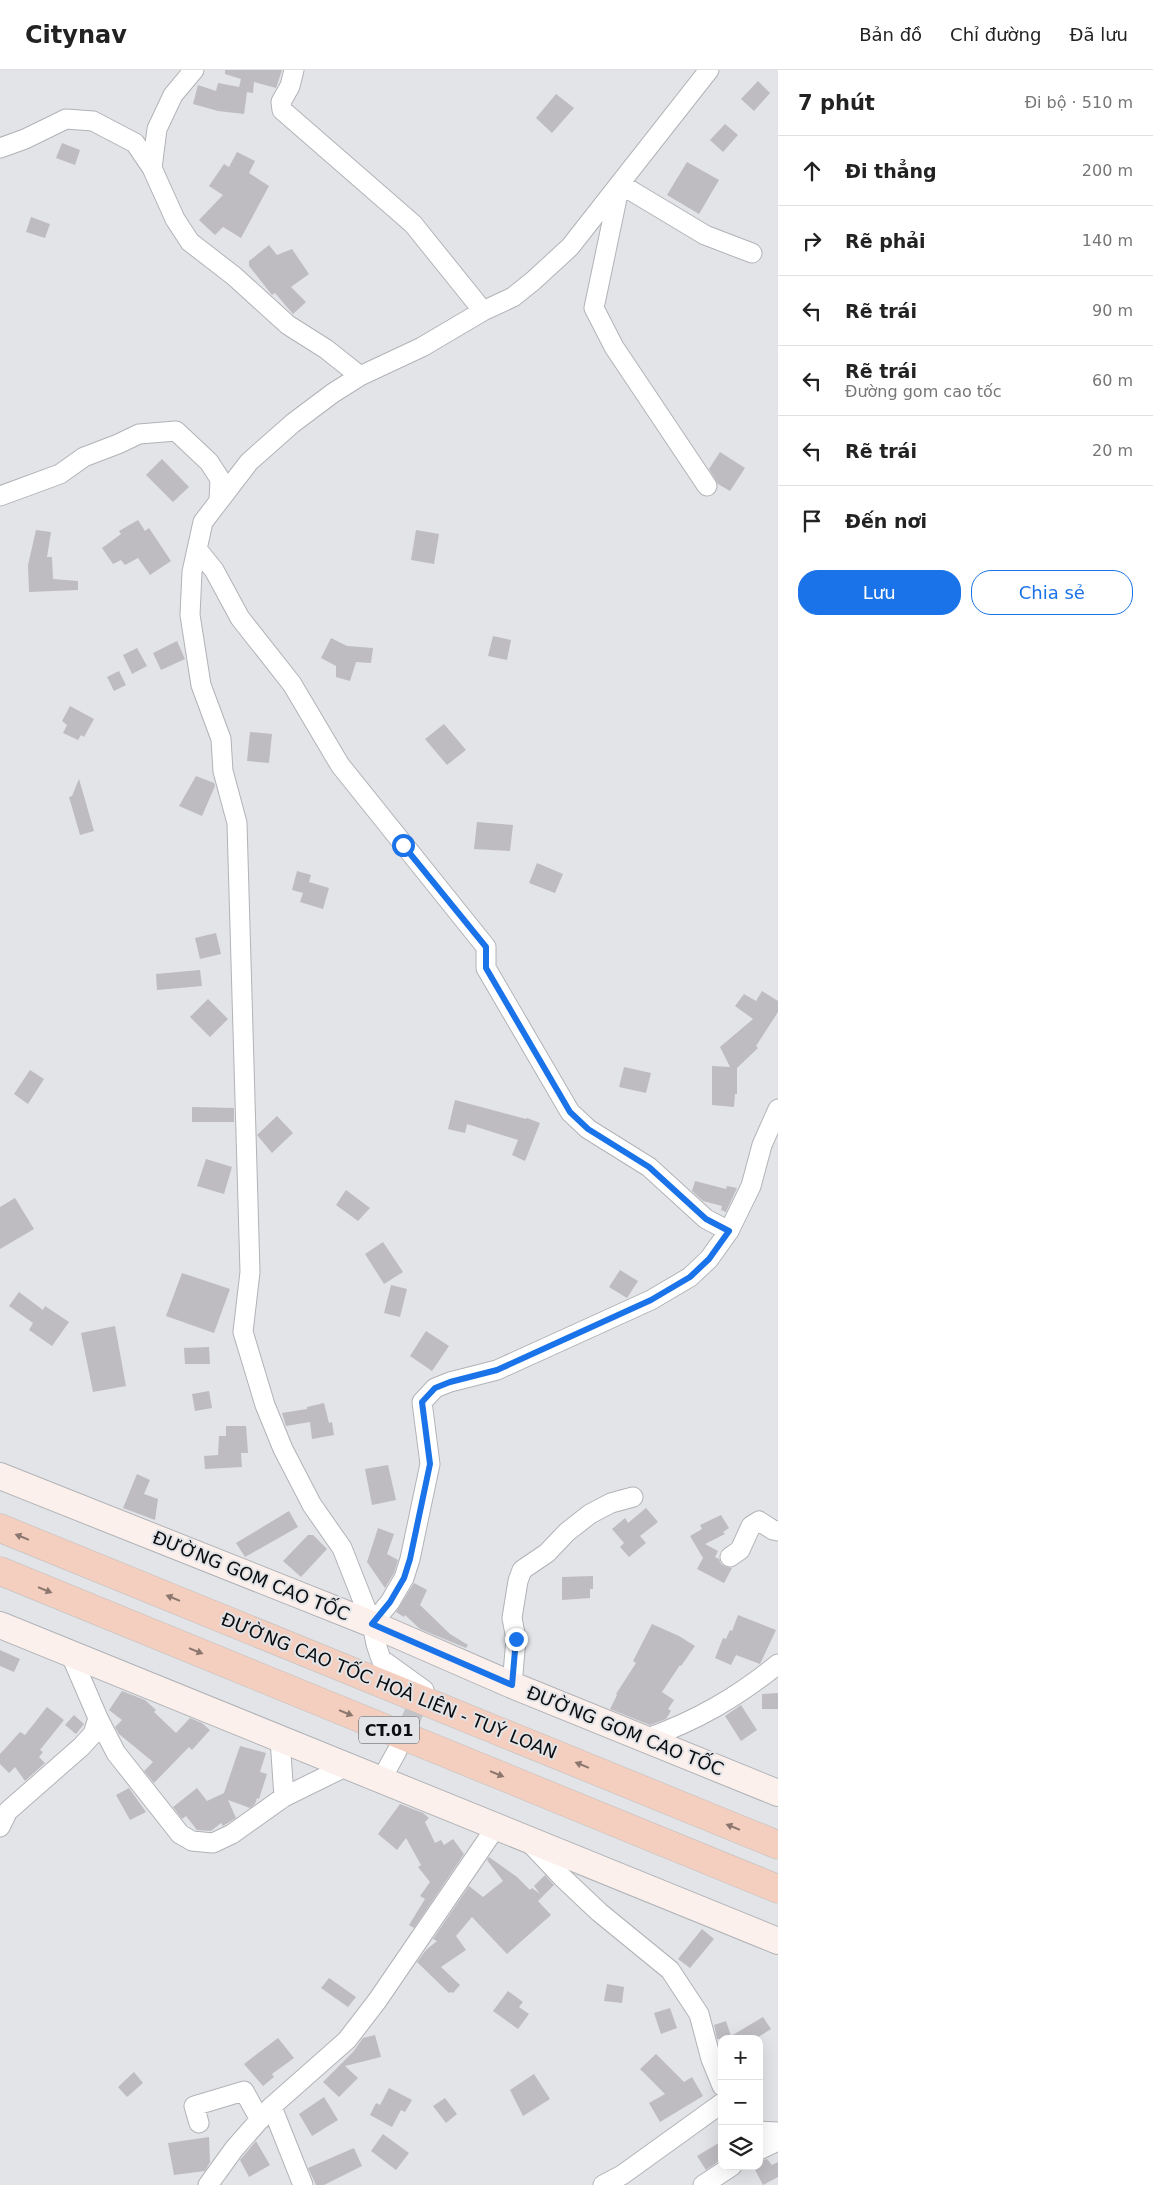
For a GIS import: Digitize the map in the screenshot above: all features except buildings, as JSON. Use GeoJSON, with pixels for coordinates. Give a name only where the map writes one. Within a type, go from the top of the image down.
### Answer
{"type":"FeatureCollection","features":[{"type":"Feature","properties":{"kind":"highway","name":"ĐƯỜNG CAO TỐC HOÀ LIÊN - TUÝ LOAN"},"geometry":{"type":"LineString","coordinates":[[0,1528],[778,1845]]}},
{"type":"Feature","properties":{"kind":"highway","name":"CT.01"},"geometry":{"type":"LineString","coordinates":[[0,1571],[778,1889]]}},
{"type":"Feature","properties":{"kind":"main road","name":"ĐƯỜNG GOM CAO TỐC"},"geometry":{"type":"LineString","coordinates":[[2,1474],[372,1624],[512,1685],[778,1793]]}},
{"type":"Feature","properties":{"kind":"main road"},"geometry":{"type":"LineString","coordinates":[[0,1625],[778,1941]]}},
{"type":"Feature","properties":{"kind":"street"},"geometry":{"type":"LineString","coordinates":[[152,168],[157,129],[173,95],[194,70]]}},
{"type":"Feature","properties":{"kind":"street"},"geometry":{"type":"LineString","coordinates":[[294,70],[290,86],[281,102],[282,110],[413,224],[483,311]]}},
{"type":"Feature","properties":{"kind":"street"},"geometry":{"type":"LineString","coordinates":[[424,1690],[382,1658],[376,1644],[372,1624],[342,1548],[312,1505],[283,1449],[265,1405],[243,1332],[250,1272],[237,823],[223,771],[222,739],[202,685],[190,614],[192,572],[203,522],[249,462],[293,422],[360,376],[422,347],[483,311],[513,297],[570,247],[709,70]]}},
{"type":"Feature","properties":{"kind":"street"},"geometry":{"type":"LineString","coordinates":[[0,148],[25,139],[66,119],[93,121],[135,143],[152,168],[175,219],[190,242],[234,276],[288,324],[326,349],[360,376]]}},
{"type":"Feature","properties":{"kind":"street"},"geometry":{"type":"LineString","coordinates":[[620,184],[705,235],[752,253]]}},
{"type":"Feature","properties":{"kind":"street"},"geometry":{"type":"LineString","coordinates":[[620,184],[594,308],[614,347],[707,486]]}},
{"type":"Feature","properties":{"kind":"street"},"geometry":{"type":"LineString","coordinates":[[0,496],[60,474],[84,457],[139,434],[176,431],[209,462],[220,479],[219,500]]}},
{"type":"Feature","properties":{"kind":"street"},"geometry":{"type":"LineString","coordinates":[[197,549],[214,570],[240,618],[292,684],[340,765],[486,947],[486,968],[570,1112],[588,1129],[649,1167],[706,1219],[729,1231]]}},
{"type":"Feature","properties":{"kind":"street"},"geometry":{"type":"LineString","coordinates":[[372,1624],[390,1602],[404,1578],[412,1550],[430,1464],[422,1402],[435,1388],[450,1382],[497,1370],[651,1300],[690,1277],[709,1259],[729,1231],[751,1186],[762,1145],[778,1108]]}},
{"type":"Feature","properties":{"kind":"street"},"geometry":{"type":"LineString","coordinates":[[512,1685],[516,1639],[512,1618],[518,1580],[522,1570],[547,1553],[567,1532],[590,1514],[611,1503],[634,1497]]}},
{"type":"Feature","properties":{"kind":"street"},"geometry":{"type":"LineString","coordinates":[[730,1556],[740,1550],[751,1526],[759,1521],[778,1531]]}},
{"type":"Feature","properties":{"kind":"street"},"geometry":{"type":"LineString","coordinates":[[70,1653],[98,1718],[122,1761],[180,1834],[192,1842],[213,1843],[232,1834],[284,1797],[347,1766]]}},
{"type":"Feature","properties":{"kind":"street"},"geometry":{"type":"LineString","coordinates":[[645,1739],[678,1727],[744,1691],[778,1664]]}},
{"type":"Feature","properties":{"kind":"street"},"geometry":{"type":"LineString","coordinates":[[0,1827],[8,1811],[81,1747],[93,1734],[98,1718]]}},
{"type":"Feature","properties":{"kind":"street"},"geometry":{"type":"LineString","coordinates":[[280,1738],[284,1797]]}},
{"type":"Feature","properties":{"kind":"street"},"geometry":{"type":"LineString","coordinates":[[381,1780],[397,1751]]}},
{"type":"Feature","properties":{"kind":"street"},"geometry":{"type":"LineString","coordinates":[[208,2185],[234,2149],[266,2113],[347,2040],[496,1827]]}},
{"type":"Feature","properties":{"kind":"street"},"geometry":{"type":"LineString","coordinates":[[526,1839],[599,1912],[670,1970],[699,2014],[711,2059],[720,2080]]}},
{"type":"Feature","properties":{"kind":"street"},"geometry":{"type":"LineString","coordinates":[[198,2123],[194,2106],[244,2091],[266,2113],[303,2185]]}},
{"type":"Feature","properties":{"kind":"street"},"geometry":{"type":"LineString","coordinates":[[603,2185],[622,2175],[718,2106]]}},
{"type":"Feature","properties":{"kind":"street"},"geometry":{"type":"LineString","coordinates":[[763,2131],[778,2132]]}},
{"type":"Feature","properties":{"kind":"street"},"geometry":{"type":"LineString","coordinates":[[763,2148],[778,2141]]}},
{"type":"Feature","properties":{"kind":"street"},"geometry":{"type":"LineString","coordinates":[[702,2185],[726,2170]]}},
{"type":"Feature","properties":{"kind":"tunnel"},"geometry":{"type":"LineString","coordinates":[[399,1746],[424,1690]]}},
{"type":"Feature","properties":{"kind":"route"},"geometry":{"type":"LineString","coordinates":[[403,845],[486,947],[486,968],[570,1112],[588,1129],[649,1167],[706,1219],[729,1231],[709,1259],[690,1277],[651,1300],[497,1370],[450,1382],[435,1388],[422,1402],[430,1464],[410,1559],[404,1578],[390,1602],[372,1624],[512,1685],[516,1639]]}}]}
